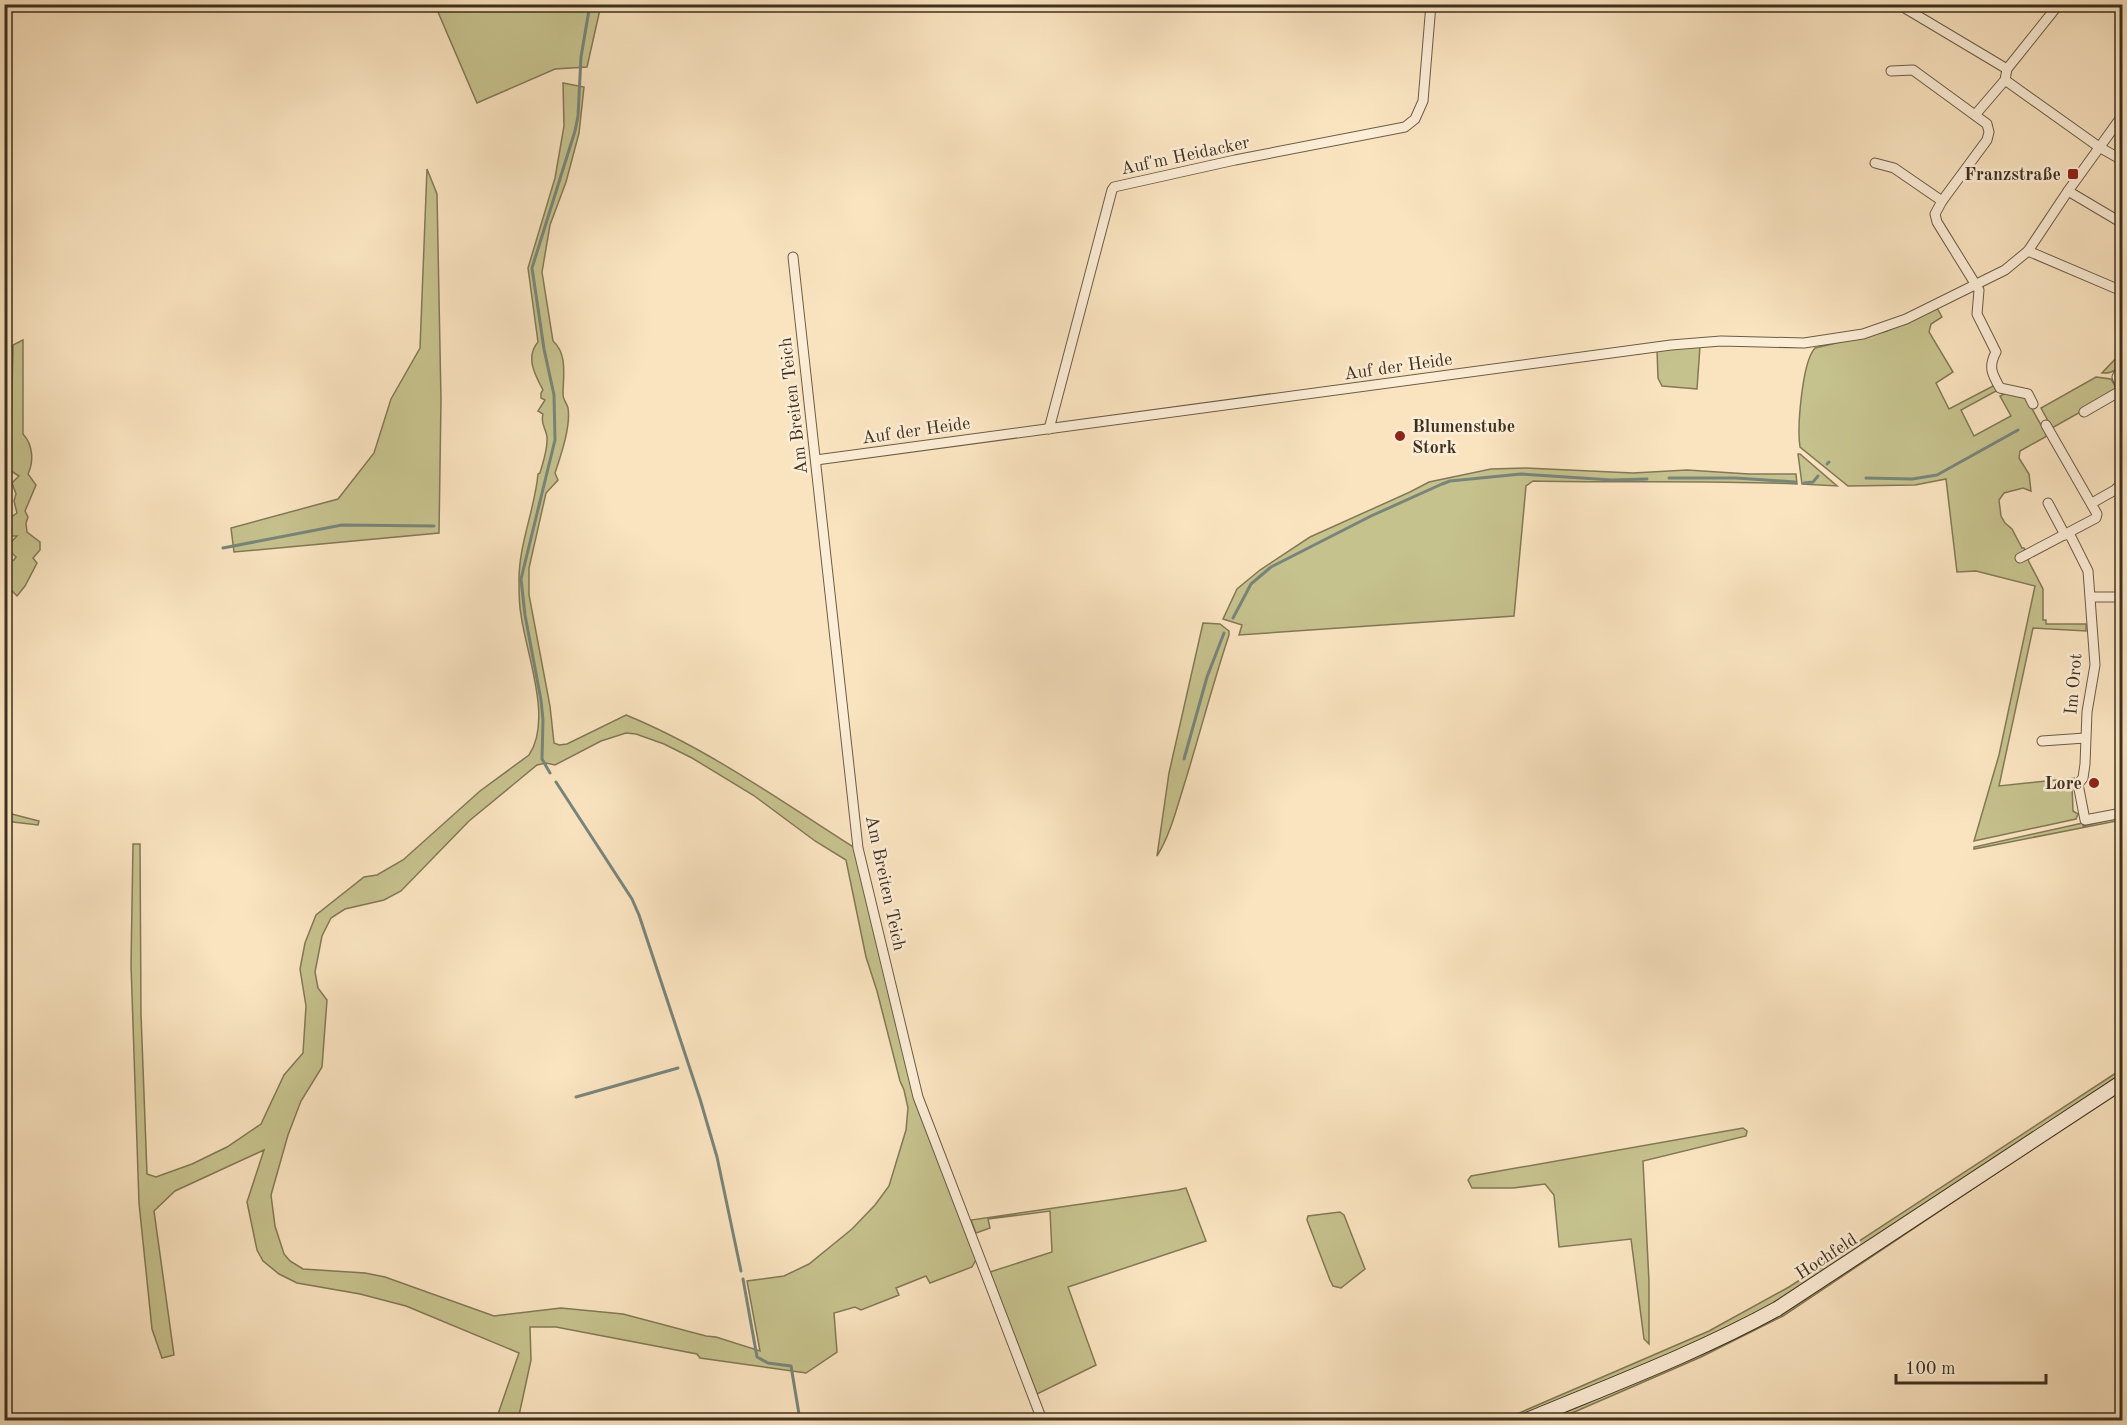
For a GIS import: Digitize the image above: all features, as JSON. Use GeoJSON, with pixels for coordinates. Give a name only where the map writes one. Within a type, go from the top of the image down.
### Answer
{"type":"FeatureCollection","features":[{"type":"Feature","properties":{"kind":"street","name":"Auf'm Heidacker"},"geometry":{"type":"LineString","coordinates":[[1049,429],[1082,298],[1114,187],[1235,160],[1405,127],[1415,119],[1421,109],[1431,4]]}},
{"type":"Feature","properties":{"kind":"street"},"geometry":{"type":"LineString","coordinates":[[1898,4],[2007,69]]}},
{"type":"Feature","properties":{"kind":"street"},"geometry":{"type":"LineString","coordinates":[[1975,115],[2004,80],[2007,69],[2059,4]]}},
{"type":"Feature","properties":{"kind":"street"},"geometry":{"type":"LineString","coordinates":[[1891,71],[1912,70],[1987,124],[1989,132],[1987,140],[1935,213],[1937,222],[1979,290],[1977,314],[1996,352],[1991,362],[2000,388],[2028,394],[2033,404]]}},
{"type":"Feature","properties":{"kind":"street"},"geometry":{"type":"LineString","coordinates":[[2004,80],[2099,147],[2122,160]]}},
{"type":"Feature","properties":{"kind":"street","name":"Auf der Heide"},"geometry":{"type":"LineString","coordinates":[[816,460],[1671,345],[1721,341],[1804,342],[1863,334],[1896,323],[2006,270],[2028,251],[2122,116]]}},
{"type":"Feature","properties":{"kind":"street"},"geometry":{"type":"LineString","coordinates":[[1875,163],[1894,168],[1942,201]]}},
{"type":"Feature","properties":{"kind":"street"},"geometry":{"type":"LineString","coordinates":[[2068,191],[2122,223]]}},
{"type":"Feature","properties":{"kind":"street"},"geometry":{"type":"LineString","coordinates":[[2028,251],[2122,291]]}},
{"type":"Feature","properties":{"kind":"street","name":"Am Breiten Teich"},"geometry":{"type":"LineString","coordinates":[[792,257],[861,860],[918,1097],[1042,1420]]}},
{"type":"Feature","properties":{"kind":"street"},"geometry":{"type":"LineString","coordinates":[[2084,412],[2122,390],[2117,377],[2122,367]]}},
{"type":"Feature","properties":{"kind":"street"},"geometry":{"type":"LineString","coordinates":[[2020,558],[2096,518],[2097,514],[2046,425]]}},
{"type":"Feature","properties":{"kind":"street"},"geometry":{"type":"LineString","coordinates":[[2092,503],[2115,490],[2122,483]]}},
{"type":"Feature","properties":{"kind":"street","name":"Im Orot"},"geometry":{"type":"LineString","coordinates":[[2048,503],[2088,571],[2094,665],[2087,712],[2085,764],[2083,778],[2078,784],[2085,820],[2122,813]]}},
{"type":"Feature","properties":{"kind":"street"},"geometry":{"type":"LineString","coordinates":[[2091,597],[2122,597]]}},
{"type":"Feature","properties":{"kind":"street","name":"Im Orot"},"geometry":{"type":"LineString","coordinates":[[2042,741],[2085,738]]}},
{"type":"Feature","properties":{"kind":"street","name":"Hochfeld"},"geometry":{"type":"LineString","coordinates":[[1527,1420],[1692,1351],[1777,1309],[2122,1082]]}},
{"type":"Feature","properties":{"kind":"shaded area"},"geometry":{"type":"Polygon","coordinates":[[[435,5],[601,5],[587,67],[555,69],[477,103],[435,5]]]}},
{"type":"Feature","properties":{"kind":"shaded area"},"geometry":{"type":"Polygon","coordinates":[[[563,83],[584,87],[579,133],[566,182],[550,225],[542,272],[553,341],[558,346],[563,359],[563,397],[569,415],[565,440],[555,473],[558,480],[546,493],[529,568],[529,595],[550,706],[554,743],[567,744],[626,715],[715,759],[855,848],[916,1097],[977,1258],[972,1267],[930,1283],[926,1276],[896,1288],[899,1295],[861,1310],[855,1307],[834,1313],[837,1352],[806,1373],[700,1358],[697,1354],[556,1327],[530,1327],[531,1360],[518,1420],[496,1420],[519,1353],[406,1306],[360,1294],[297,1283],[279,1274],[263,1261],[257,1250],[247,1202],[264,1150],[175,1191],[154,1211],[174,1355],[162,1358],[152,1329],[139,1203],[131,965],[133,844],[140,844],[141,1014],[147,1174],[156,1177],[192,1164],[227,1147],[261,1124],[284,1075],[303,1053],[306,1006],[300,969],[305,943],[316,915],[364,877],[377,875],[403,860],[480,791],[529,755],[536,740],[539,724],[538,705],[520,611],[519,569],[538,474],[544,460],[547,442],[542,421],[543,414],[538,411],[545,400],[541,398],[543,390],[534,372],[532,360],[534,348],[538,342],[528,268],[555,178],[564,126],[563,83]],[[626,733],[601,741],[555,765],[546,763],[537,765],[469,821],[401,891],[384,900],[345,909],[331,918],[322,936],[315,972],[318,988],[327,1000],[322,1067],[301,1101],[288,1135],[271,1195],[275,1226],[284,1254],[290,1261],[303,1269],[365,1273],[385,1277],[494,1316],[561,1308],[623,1314],[716,1337],[760,1351],[747,1281],[784,1276],[809,1264],[852,1229],[889,1186],[906,1130],[908,1108],[866,957],[846,860],[815,841],[753,795],[692,758],[664,744],[636,734],[626,733]]]}},
{"type":"Feature","properties":{"kind":"shaded area"},"geometry":{"type":"Polygon","coordinates":[[[427,169],[437,194],[441,400],[439,533],[234,552],[231,528],[338,499],[374,453],[391,399],[420,348],[427,169]]]}},
{"type":"Feature","properties":{"kind":"shaded area"},"geometry":{"type":"Polygon","coordinates":[[[1937,308],[1942,317],[1931,324],[1929,332],[1953,372],[1936,383],[1949,409],[1995,385],[1998,390],[1961,410],[1974,436],[2011,416],[2000,396],[2006,393],[2026,398],[2047,436],[2020,451],[2019,458],[2029,474],[2031,491],[2023,488],[2004,493],[1999,500],[2001,516],[2030,558],[2028,560],[2043,589],[2043,620],[2046,620],[2046,624],[2086,624],[2086,631],[2033,628],[1999,786],[2074,778],[2073,811],[2078,814],[2076,819],[1974,841],[1999,755],[2035,586],[1976,571],[1957,572],[1946,479],[1915,485],[1848,486],[1800,447],[1799,438],[1804,380],[1810,355],[1815,348],[1887,331],[1937,308]]]}},
{"type":"Feature","properties":{"kind":"shaded area"},"geometry":{"type":"Polygon","coordinates":[[[23,340],[23,434],[29,443],[31,453],[28,474],[36,485],[25,511],[28,517],[27,532],[40,542],[40,550],[33,558],[37,563],[17,596],[5,584],[4,563],[16,557],[10,551],[10,543],[17,536],[11,536],[5,529],[5,521],[17,513],[14,501],[16,494],[12,483],[19,476],[8,469],[11,441],[13,345],[23,340]]]}},
{"type":"Feature","properties":{"kind":"shaded area"},"geometry":{"type":"Polygon","coordinates":[[[1700,346],[1697,389],[1662,386],[1658,378],[1657,350],[1700,346]]]}},
{"type":"Feature","properties":{"kind":"shaded area"},"geometry":{"type":"Polygon","coordinates":[[[2120,354],[2122,359],[2117,369],[2102,373],[2120,354]]]}},
{"type":"Feature","properties":{"kind":"shaded area"},"geometry":{"type":"Polygon","coordinates":[[[2096,377],[2111,379],[2118,391],[2052,428],[2041,408],[2096,377]]]}},
{"type":"Feature","properties":{"kind":"shaded area"},"geometry":{"type":"Polygon","coordinates":[[[1798,454],[1800,454],[1837,486],[1802,484],[1798,454]]]}},
{"type":"Feature","properties":{"kind":"shaded area"},"geometry":{"type":"Polygon","coordinates":[[[1526,468],[1633,473],[1687,470],[1796,474],[1797,484],[1533,481],[1526,486],[1514,616],[1239,635],[1242,625],[1223,619],[1237,589],[1260,570],[1310,537],[1429,482],[1491,469],[1526,468]]]}},
{"type":"Feature","properties":{"kind":"shaded area"},"geometry":{"type":"Polygon","coordinates":[[[1203,623],[1220,624],[1229,631],[1229,635],[1173,820],[1157,856],[1169,773],[1203,623]]]}},
{"type":"Feature","properties":{"kind":"shaded area"},"geometry":{"type":"Polygon","coordinates":[[[4,812],[39,821],[38,825],[5,821],[4,812]]]}},
{"type":"Feature","properties":{"kind":"shaded area"},"geometry":{"type":"Polygon","coordinates":[[[2122,817],[2122,820],[1974,849],[1974,847],[2083,823],[2083,826],[2122,817]]]}},
{"type":"Feature","properties":{"kind":"shaded area"},"geometry":{"type":"Polygon","coordinates":[[[2122,1069],[2122,1089],[1783,1316],[1701,1357],[1556,1420],[1503,1420],[1709,1331],[1789,1287],[2122,1069]]]}},
{"type":"Feature","properties":{"kind":"shaded area"},"geometry":{"type":"Polygon","coordinates":[[[1743,1128],[1747,1131],[1746,1136],[1643,1161],[1649,1282],[1649,1344],[1644,1339],[1631,1239],[1559,1247],[1554,1195],[1545,1184],[1513,1188],[1472,1188],[1468,1180],[1471,1176],[1743,1128]]]}},
{"type":"Feature","properties":{"kind":"shaded area"},"geometry":{"type":"Polygon","coordinates":[[[1186,1188],[1206,1241],[1068,1287],[1096,1365],[1037,1394],[990,1272],[1052,1252],[1050,1211],[988,1219],[990,1228],[976,1233],[971,1220],[1186,1188]]]}},
{"type":"Feature","properties":{"kind":"shaded area"},"geometry":{"type":"Polygon","coordinates":[[[1340,1212],[1344,1215],[1365,1269],[1341,1288],[1333,1286],[1330,1280],[1307,1220],[1308,1216],[1340,1212]]]}},
{"type":"Feature","properties":{"kind":"waterway"},"geometry":{"type":"LineString","coordinates":[[550,773],[542,759],[541,700],[525,615],[521,579],[555,440],[554,395],[544,349],[532,268],[575,131],[581,57],[590,4]]}},
{"type":"Feature","properties":{"kind":"waterway"},"geometry":{"type":"LineString","coordinates":[[1866,478],[1912,479],[1937,475],[2018,430]]}},
{"type":"Feature","properties":{"kind":"waterway"},"geometry":{"type":"LineString","coordinates":[[1233,618],[1251,584],[1271,567],[1371,516],[1450,481],[1521,474],[1612,480],[1647,479]]}},
{"type":"Feature","properties":{"kind":"waterway"},"geometry":{"type":"LineString","coordinates":[[1804,483],[1813,482],[1818,476]]}},
{"type":"Feature","properties":{"kind":"waterway"},"geometry":{"type":"LineString","coordinates":[[1669,478],[1736,478],[1795,482]]}},
{"type":"Feature","properties":{"kind":"waterway"},"geometry":{"type":"LineString","coordinates":[[223,548],[342,525],[434,526]]}},
{"type":"Feature","properties":{"kind":"waterway"},"geometry":{"type":"LineString","coordinates":[[1184,759],[1207,677],[1224,633]]}},
{"type":"Feature","properties":{"kind":"waterway"},"geometry":{"type":"LineString","coordinates":[[556,782],[632,899],[639,915],[717,1157],[741,1271]]}},
{"type":"Feature","properties":{"kind":"waterway"},"geometry":{"type":"LineString","coordinates":[[576,1097],[678,1068]]}},
{"type":"Feature","properties":{"kind":"waterway"},"geometry":{"type":"LineString","coordinates":[[743,1279],[757,1357],[768,1363],[791,1366],[800,1420]]}},
{"type":"Feature","properties":{"kind":"place","name":"Franzstraße"},"geometry":{"type":"Point","coordinates":[2073,174]}},
{"type":"Feature","properties":{"kind":"place","name":"Blumenstube Stork"},"geometry":{"type":"Point","coordinates":[1400,436]}},
{"type":"Feature","properties":{"kind":"place","name":"Lore"},"geometry":{"type":"Point","coordinates":[2094,783]}}]}
